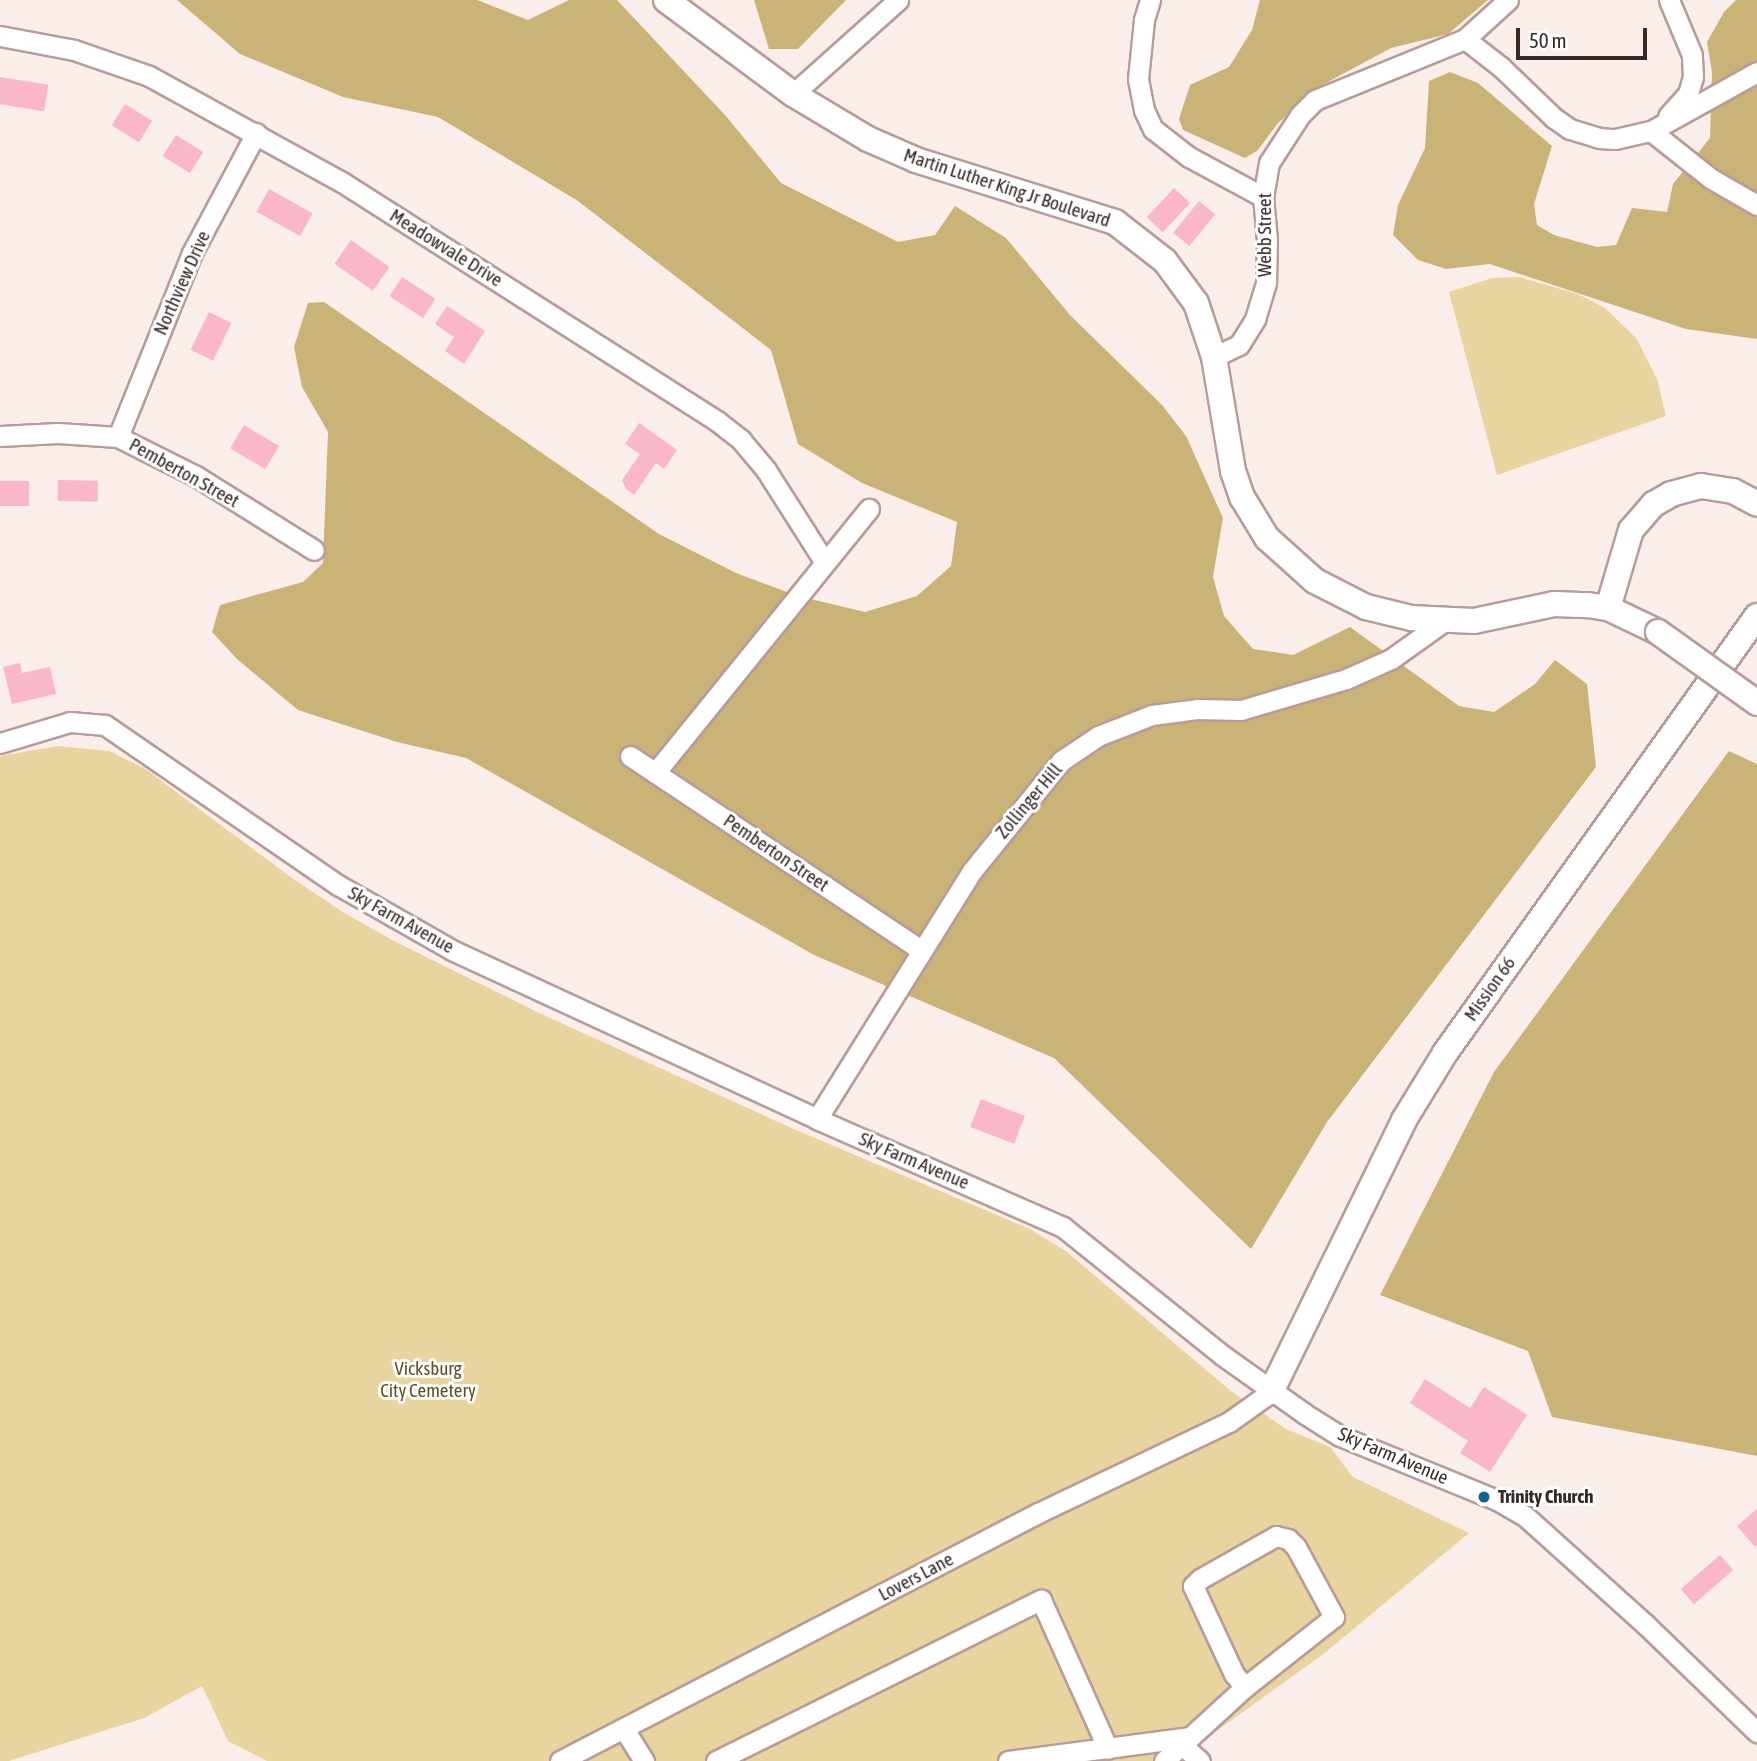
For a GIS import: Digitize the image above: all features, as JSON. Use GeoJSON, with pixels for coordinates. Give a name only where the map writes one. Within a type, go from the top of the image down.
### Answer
{"type":"FeatureCollection","features":[{"type":"Feature","properties":{"kind":"street","name":"Martin Luther King Jr Boulevard"},"geometry":{"type":"LineString","coordinates":[[666,0],[793,94],[838,123],[916,160],[1115,222],[1165,261],[1196,303],[1214,357],[1233,471],[1252,517],[1267,538],[1315,581],[1385,613],[1444,621],[1474,621],[1554,604],[1608,608],[1658,632],[1757,703]]}},
{"type":"Feature","properties":{"kind":"street"},"geometry":{"type":"LineString","coordinates":[[793,94],[898,0]]}},
{"type":"Feature","properties":{"kind":"street"},"geometry":{"type":"LineString","coordinates":[[1150,0],[1144,20],[1138,79],[1144,110],[1153,129],[1189,157],[1263,197]]}},
{"type":"Feature","properties":{"kind":"street","name":"Webb Street"},"geometry":{"type":"LineString","coordinates":[[1214,357],[1240,345],[1255,319],[1266,282],[1267,240],[1263,197],[1269,163],[1284,136],[1315,100],[1465,39],[1508,0]]}},
{"type":"Feature","properties":{"kind":"street"},"geometry":{"type":"LineString","coordinates":[[1651,131],[1679,106],[1688,94],[1693,77],[1692,55],[1669,0]]}},
{"type":"Feature","properties":{"kind":"street","name":"Meadowvale Drive"},"geometry":{"type":"LineString","coordinates":[[0,37],[74,50],[149,76],[342,182],[717,421],[741,440],[766,470],[824,561]]}},
{"type":"Feature","properties":{"kind":"street"},"geometry":{"type":"LineString","coordinates":[[1465,39],[1570,129],[1599,138],[1615,139],[1651,131],[1737,86],[1757,72]]}},
{"type":"Feature","properties":{"kind":"street"},"geometry":{"type":"LineString","coordinates":[[1651,131],[1710,178],[1757,205]]}},
{"type":"Feature","properties":{"kind":"street","name":"Northview Drive"},"geometry":{"type":"LineString","coordinates":[[118,437],[192,253],[256,133]]}},
{"type":"Feature","properties":{"kind":"street","name":"Pemberton Street"},"geometry":{"type":"LineString","coordinates":[[0,436],[58,433],[118,437],[196,476],[314,550]]}},
{"type":"Feature","properties":{"kind":"street"},"geometry":{"type":"LineString","coordinates":[[1608,608],[1631,530],[1654,504],[1671,494],[1701,486],[1733,491],[1757,505]]}},
{"type":"Feature","properties":{"kind":"street"},"geometry":{"type":"LineString","coordinates":[[656,773],[824,561],[869,509]]}},
{"type":"Feature","properties":{"kind":"street","name":"Mission 66"},"geometry":{"type":"LineString","coordinates":[[1271,1392],[1398,1131],[1445,1053],[1757,616]]}},
{"type":"Feature","properties":{"kind":"street","name":"Zollinger Hill"},"geometry":{"type":"LineString","coordinates":[[817,1119],[972,871],[1061,761],[1098,736],[1152,715],[1197,709],[1241,710],[1346,679],[1391,659],[1444,621]]}},
{"type":"Feature","properties":{"kind":"street","name":"Sky Farm Avenue"},"geometry":{"type":"LineString","coordinates":[[0,743],[70,722],[105,724],[338,885],[452,950],[817,1119],[1063,1227],[1271,1392],[1340,1436],[1487,1496],[1525,1516],[1645,1624],[1757,1732]]}},
{"type":"Feature","properties":{"kind":"street","name":"Pemberton Street"},"geometry":{"type":"LineString","coordinates":[[630,756],[921,950]]}},
{"type":"Feature","properties":{"kind":"street","name":"Lovers Lane"},"geometry":{"type":"LineString","coordinates":[[560,1761],[1038,1513],[1229,1422],[1271,1392]]}},
{"type":"Feature","properties":{"kind":"street"},"geometry":{"type":"LineString","coordinates":[[1164,1761],[1245,1686],[1334,1617],[1296,1547],[1288,1539],[1276,1536],[1200,1579],[1193,1586],[1234,1674],[1245,1686]]}},
{"type":"Feature","properties":{"kind":"street"},"geometry":{"type":"LineString","coordinates":[[716,1761],[1041,1601],[1108,1749]]}},
{"type":"Feature","properties":{"kind":"street"},"geometry":{"type":"LineString","coordinates":[[624,1729],[644,1761]]}},
{"type":"Feature","properties":{"kind":"street"},"geometry":{"type":"LineString","coordinates":[[1007,1761],[1186,1741]]}},
{"type":"Feature","properties":{"kind":"street"},"geometry":{"type":"LineString","coordinates":[[1186,1741],[1200,1761]]}},
{"type":"Feature","properties":{"kind":"green space"},"geometry":{"type":"Polygon","coordinates":[[[1519,277],[1578,294],[1605,308],[1636,338],[1657,379],[1666,416],[1497,475],[1449,292],[1492,278],[1519,277]]]}},
{"type":"Feature","properties":{"kind":"green space","name":"Vicksburg City Cemetery"},"geometry":{"type":"Polygon","coordinates":[[[58,746],[109,751],[144,768],[292,878],[346,914],[394,941],[535,1011],[789,1127],[1030,1229],[1067,1252],[1232,1392],[1286,1429],[1330,1447],[1353,1477],[1469,1533],[1326,1652],[1175,1761],[267,1761],[228,1741],[202,1686],[144,1718],[9,1761],[0,1761],[0,756],[58,746]]]}},
{"type":"Feature","properties":{"kind":"shaded area"},"geometry":{"type":"Polygon","coordinates":[[[177,0],[477,0],[528,20],[569,0],[617,0],[725,115],[781,183],[898,242],[935,235],[955,206],[1006,238],[1070,315],[1162,405],[1186,436],[1223,518],[1213,577],[1224,616],[1253,649],[1293,655],[1350,627],[1459,706],[1494,712],[1535,684],[1555,660],[1587,684],[1596,767],[1327,1122],[1251,1249],[1054,1058],[814,955],[466,758],[397,742],[298,710],[237,659],[212,632],[220,605],[303,582],[323,563],[328,432],[302,387],[294,347],[308,303],[324,302],[659,534],[736,573],[798,596],[865,612],[917,596],[951,566],[957,522],[862,483],[798,444],[771,350],[578,201],[438,117],[343,97],[240,54],[177,0]]]}},
{"type":"Feature","properties":{"kind":"shaded area"},"geometry":{"type":"Polygon","coordinates":[[[754,0],[846,0],[798,49],[769,49],[754,0]]]}},
{"type":"Feature","properties":{"kind":"shaded area"},"geometry":{"type":"Polygon","coordinates":[[[1260,0],[1488,0],[1448,34],[1391,48],[1324,84],[1278,123],[1258,150],[1245,158],[1183,130],[1179,119],[1190,85],[1229,67],[1252,30],[1260,0]]]}},
{"type":"Feature","properties":{"kind":"shaded area"},"geometry":{"type":"Polygon","coordinates":[[[1736,0],[1757,0],[1757,339],[1686,329],[1490,264],[1446,269],[1418,260],[1393,235],[1398,205],[1425,148],[1429,81],[1450,72],[1478,83],[1552,146],[1534,204],[1537,225],[1554,235],[1597,247],[1616,245],[1632,208],[1667,212],[1673,184],[1710,138],[1712,72],[1707,42],[1724,12],[1736,0]]]}},
{"type":"Feature","properties":{"kind":"shaded area"},"geometry":{"type":"Polygon","coordinates":[[[1729,751],[1757,764],[1757,1456],[1552,1417],[1528,1351],[1380,1295],[1494,1072],[1729,751]]]}},
{"type":"Feature","properties":{"kind":"building"},"geometry":{"type":"Polygon","coordinates":[[[0,77],[48,85],[44,111],[0,104],[0,77]]]}},
{"type":"Feature","properties":{"kind":"building"},"geometry":{"type":"Polygon","coordinates":[[[125,104],[152,121],[139,142],[112,125],[125,104]]]}},
{"type":"Feature","properties":{"kind":"building"},"geometry":{"type":"Polygon","coordinates":[[[176,135],[203,152],[190,173],[163,156],[176,135]]]}},
{"type":"Feature","properties":{"kind":"building"},"geometry":{"type":"Polygon","coordinates":[[[1174,188],[1190,203],[1163,232],[1147,217],[1174,188]]]}},
{"type":"Feature","properties":{"kind":"building"},"geometry":{"type":"Polygon","coordinates":[[[269,189],[313,213],[300,236],[256,212],[269,189]]]}},
{"type":"Feature","properties":{"kind":"building"},"geometry":{"type":"Polygon","coordinates":[[[1199,201],[1215,214],[1190,246],[1173,233],[1199,201]]]}},
{"type":"Feature","properties":{"kind":"building"},"geometry":{"type":"Polygon","coordinates":[[[351,240],[390,267],[373,291],[334,264],[351,240]]]}},
{"type":"Feature","properties":{"kind":"building"},"geometry":{"type":"Polygon","coordinates":[[[402,277],[436,299],[423,318],[389,296],[402,277]]]}},
{"type":"Feature","properties":{"kind":"building"},"geometry":{"type":"Polygon","coordinates":[[[447,306],[485,331],[464,364],[445,351],[454,337],[435,324],[447,306]]]}},
{"type":"Feature","properties":{"kind":"building"},"geometry":{"type":"Polygon","coordinates":[[[209,312],[231,323],[213,361],[191,350],[209,312]]]}},
{"type":"Feature","properties":{"kind":"building"},"geometry":{"type":"Polygon","coordinates":[[[639,423],[677,450],[664,469],[656,463],[634,495],[626,489],[622,480],[640,454],[625,444],[639,423]]]}},
{"type":"Feature","properties":{"kind":"building"},"geometry":{"type":"Polygon","coordinates":[[[244,425],[279,446],[265,469],[230,448],[244,425]]]}},
{"type":"Feature","properties":{"kind":"building"},"geometry":{"type":"Polygon","coordinates":[[[58,480],[98,481],[98,502],[58,501],[58,480]]]}},
{"type":"Feature","properties":{"kind":"building"},"geometry":{"type":"Polygon","coordinates":[[[0,481],[29,481],[29,506],[0,506],[0,481]]]}},
{"type":"Feature","properties":{"kind":"building"},"geometry":{"type":"Polygon","coordinates":[[[20,663],[22,673],[50,667],[56,694],[12,704],[3,667],[20,663]]]}},
{"type":"Feature","properties":{"kind":"building"},"geometry":{"type":"Polygon","coordinates":[[[981,1099],[1025,1116],[1014,1144],[970,1127],[981,1099]]]}},
{"type":"Feature","properties":{"kind":"building"},"geometry":{"type":"Polygon","coordinates":[[[1425,1379],[1470,1408],[1484,1387],[1527,1415],[1490,1472],[1460,1453],[1468,1441],[1410,1403],[1425,1379]]]}},
{"type":"Feature","properties":{"kind":"building"},"geometry":{"type":"Polygon","coordinates":[[[1757,1509],[1757,1545],[1755,1547],[1737,1526],[1757,1509]]]}},
{"type":"Feature","properties":{"kind":"building"},"geometry":{"type":"Polygon","coordinates":[[[1720,1555],[1733,1570],[1694,1604],[1681,1589],[1720,1555]]]}},
{"type":"Feature","properties":{"kind":"place","name":"Trinity Church"},"geometry":{"type":"Point","coordinates":[1484,1497]}}]}
